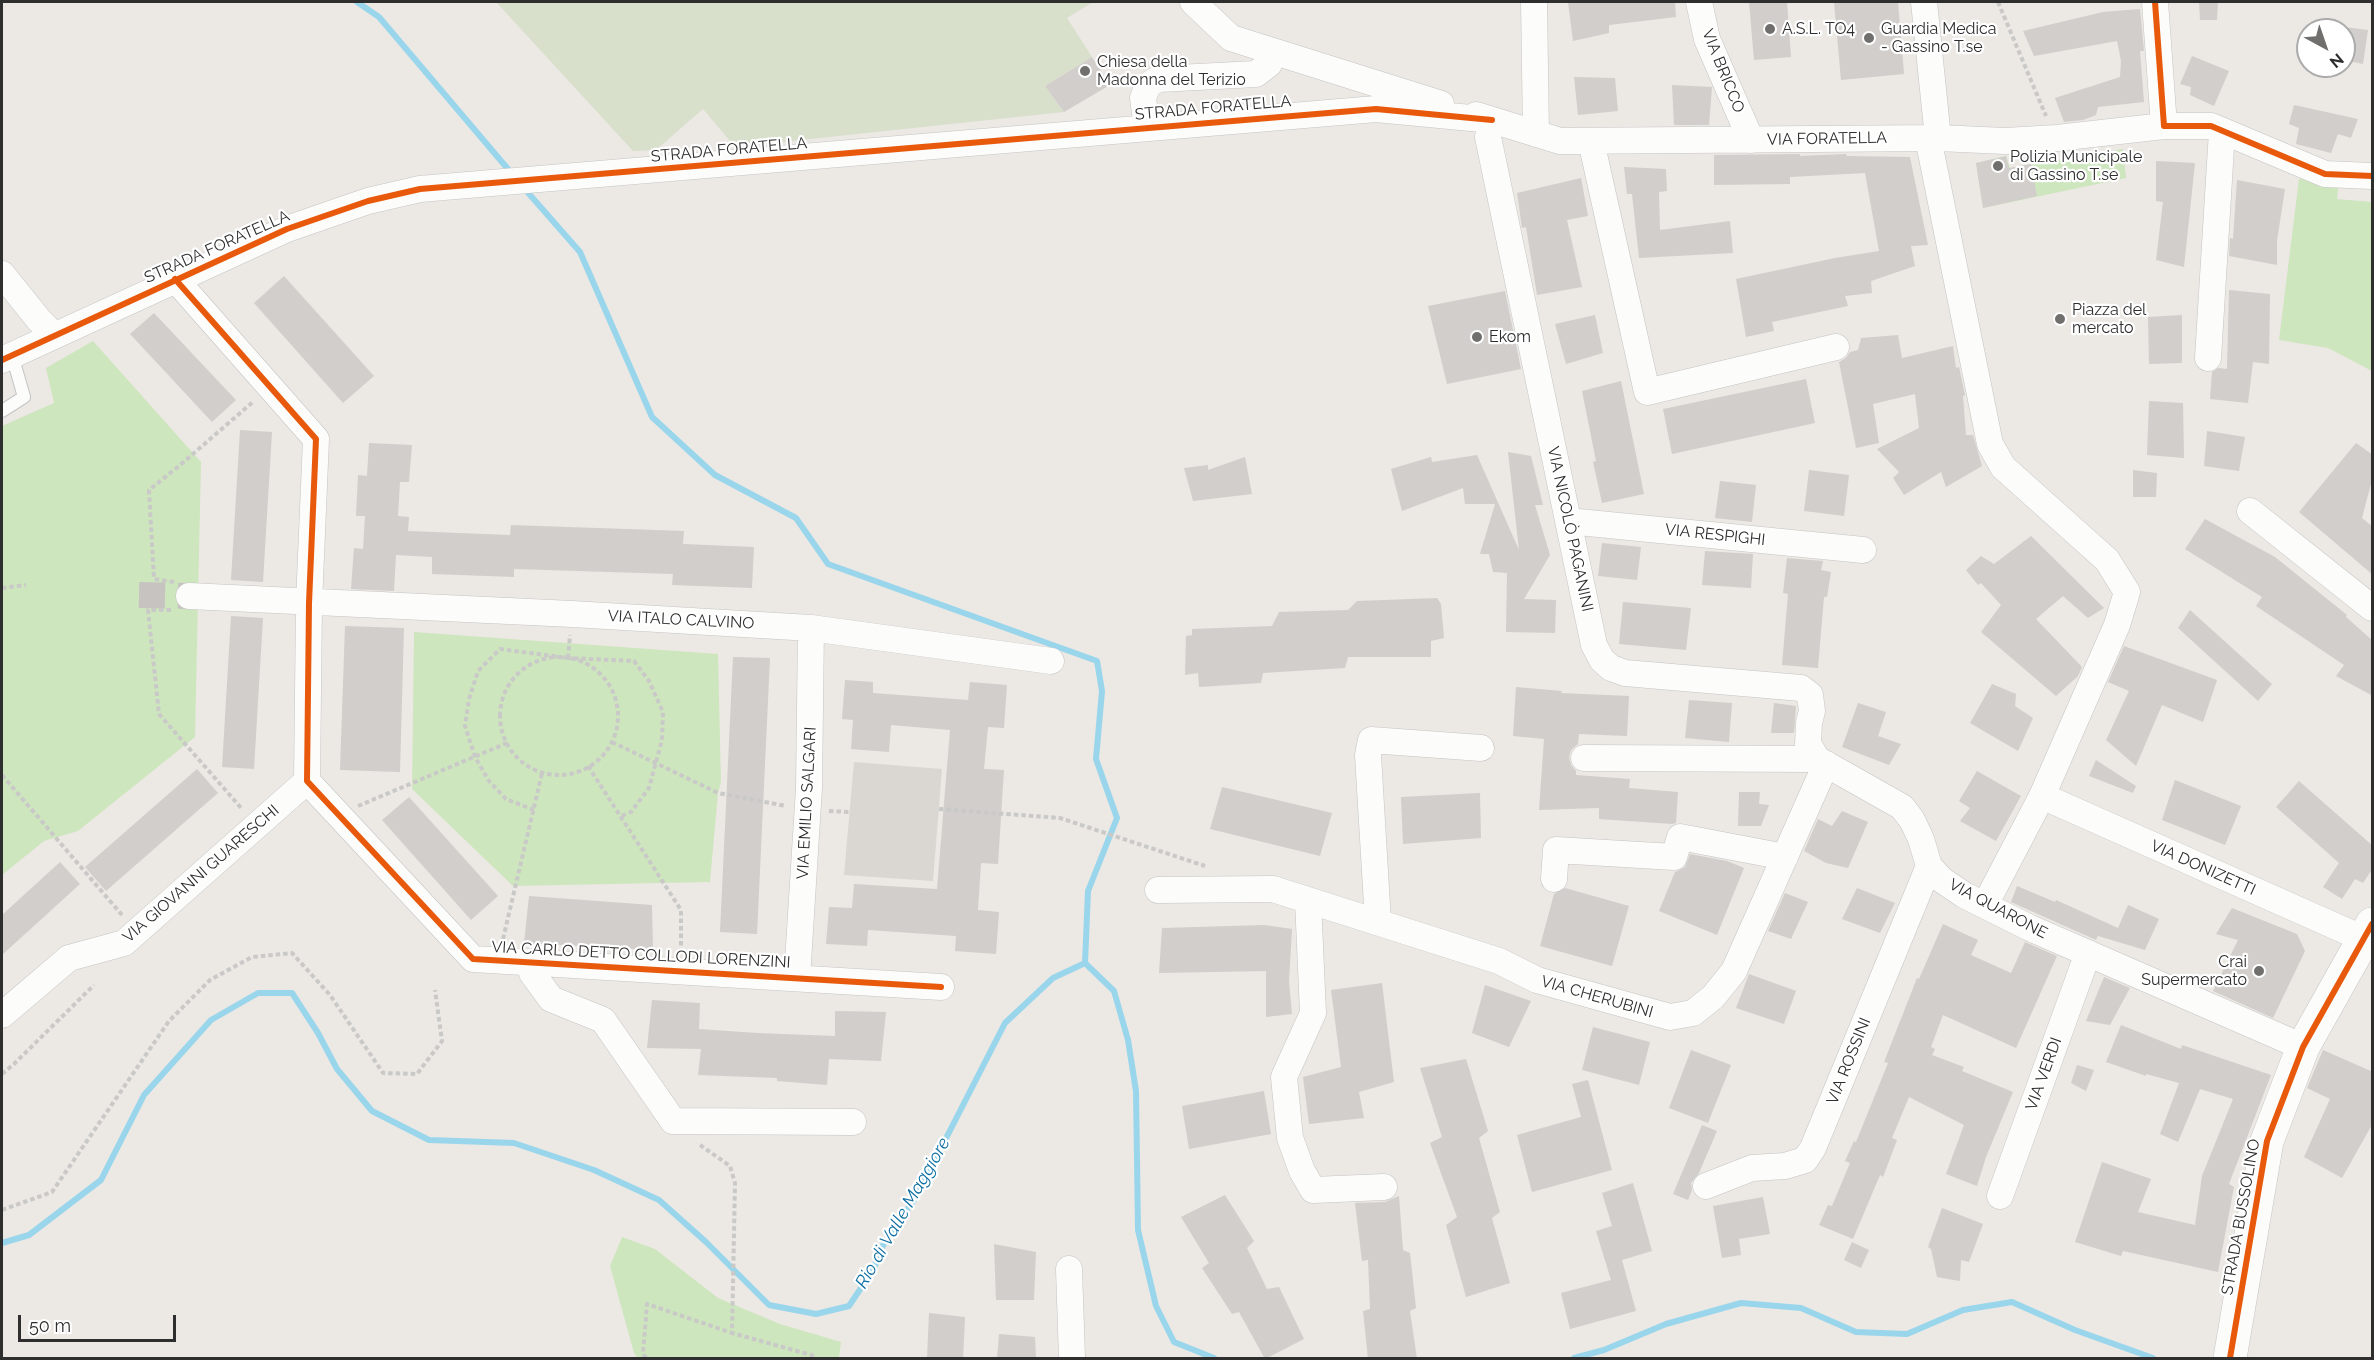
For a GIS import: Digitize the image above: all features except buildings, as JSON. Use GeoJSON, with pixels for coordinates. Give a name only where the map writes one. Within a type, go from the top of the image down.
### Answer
{"type":"FeatureCollection","features":[{"type":"Feature","properties":{"kind":"street"},"geometry":{"type":"LineString","coordinates":[[1193,2],[1231,38],[1492,120]]}},
{"type":"Feature","properties":{"kind":"street"},"geometry":{"type":"LineString","coordinates":[[1534,2],[1536,134]]}},
{"type":"Feature","properties":{"kind":"street","name":"VIA BRICCO"},"geometry":{"type":"LineString","coordinates":[[1699,2],[1707,39],[1751,140]]}},
{"type":"Feature","properties":{"kind":"street"},"geometry":{"type":"LineString","coordinates":[[1924,2],[1933,138],[1990,444],[2003,467],[2107,560],[2127,592],[2117,625],[2042,796],[1985,906]]}},
{"type":"Feature","properties":{"kind":"street"},"geometry":{"type":"LineString","coordinates":[[2155,2],[2164,126]]}},
{"type":"Feature","properties":{"kind":"street"},"geometry":{"type":"LineString","coordinates":[[1147,128],[1143,98],[1148,85],[1158,79],[1256,74],[1269,64],[1275,52]]}},
{"type":"Feature","properties":{"kind":"street"},"geometry":{"type":"LineString","coordinates":[[1324,67],[1340,111]]}},
{"type":"Feature","properties":{"kind":"street"},"geometry":{"type":"LineString","coordinates":[[1361,79],[1376,109]]}},
{"type":"Feature","properties":{"kind":"street","name":"STRADA FORATELLA"},"geometry":{"type":"LineString","coordinates":[[7,357],[46,327],[175,279],[286,229],[368,201],[420,189],[1340,111],[1376,109],[1492,120]]}},
{"type":"Feature","properties":{"kind":"street","name":"VIA FORATELLA"},"geometry":{"type":"LineString","coordinates":[[1492,120],[1560,141],[1933,138],[2006,141],[2057,138],[2164,126],[2211,126],[2325,174],[2373,176]]}},
{"type":"Feature","properties":{"kind":"street","name":"VIA NICOLÒ PAGANINI"},"geometry":{"type":"LineString","coordinates":[[1492,120],[1488,137],[1594,645],[1602,660],[1611,668],[1625,673],[1801,688],[1810,695],[1812,711],[1808,744],[1822,762]]}},
{"type":"Feature","properties":{"kind":"street"},"geometry":{"type":"LineString","coordinates":[[2208,358],[2222,131]]}},
{"type":"Feature","properties":{"kind":"street"},"geometry":{"type":"LineString","coordinates":[[1591,141],[1647,392],[1836,347]]}},
{"type":"Feature","properties":{"kind":"street"},"geometry":{"type":"LineString","coordinates":[[2,274],[46,327]]}},
{"type":"Feature","properties":{"kind":"street"},"geometry":{"type":"LineString","coordinates":[[175,279],[316,439],[309,603],[307,782]]}},
{"type":"Feature","properties":{"kind":"street"},"geometry":{"type":"LineString","coordinates":[[2250,511],[2373,608]]}},
{"type":"Feature","properties":{"kind":"street","name":"VIA RESPIGHI"},"geometry":{"type":"LineString","coordinates":[[1568,521],[1863,550]]}},
{"type":"Feature","properties":{"kind":"street","name":"VIA ITALO CALVINO"},"geometry":{"type":"LineString","coordinates":[[189,596],[811,628],[1051,661]]}},
{"type":"Feature","properties":{"kind":"street","name":"VIA EMILIO SALGARI"},"geometry":{"type":"LineString","coordinates":[[797,978],[810,788],[811,628]]}},
{"type":"Feature","properties":{"kind":"street"},"geometry":{"type":"LineString","coordinates":[[1378,922],[1368,754],[1371,740],[1481,748]]}},
{"type":"Feature","properties":{"kind":"street","name":"VIA QUARONE"},"geometry":{"type":"LineString","coordinates":[[1584,758],[1822,762],[1902,807],[1917,829],[1929,866],[1942,880],[1964,895],[2088,953],[2303,1047]]}},
{"type":"Feature","properties":{"kind":"street","name":"VIA CHERUBINI"},"geometry":{"type":"LineString","coordinates":[[1158,890],[1273,889],[1499,961],[1537,980],[1670,1017],[1693,1013],[1713,997],[1734,971],[1785,857],[1822,762]]}},
{"type":"Feature","properties":{"kind":"street","name":"VIA CARLO DETTO COLLODI LORENZINI"},"geometry":{"type":"LineString","coordinates":[[307,782],[473,958],[941,987]]}},
{"type":"Feature","properties":{"kind":"street","name":"VIA GIOVANNI GUARESCHI"},"geometry":{"type":"LineString","coordinates":[[2,1015],[69,958],[123,943],[307,782]]}},
{"type":"Feature","properties":{"kind":"street","name":"VIA DONIZETTI"},"geometry":{"type":"LineString","coordinates":[[2042,796],[2368,932]]}},
{"type":"Feature","properties":{"kind":"street"},"geometry":{"type":"LineString","coordinates":[[1554,879],[1556,850],[1674,857],[1680,837],[1785,857]]}},
{"type":"Feature","properties":{"kind":"street","name":"VIA ROSSINI"},"geometry":{"type":"LineString","coordinates":[[1706,1186],[1752,1168],[1785,1166],[1805,1160],[1813,1148],[1929,866]]}},
{"type":"Feature","properties":{"kind":"street"},"geometry":{"type":"LineString","coordinates":[[1308,900],[1313,1013],[1284,1077],[1290,1138],[1302,1172],[1313,1190],[1384,1187]]}},
{"type":"Feature","properties":{"kind":"street","name":"STRADA BUSSOLINO"},"geometry":{"type":"LineString","coordinates":[[2230,1359],[2266,1141],[2303,1047],[2368,932]]}},
{"type":"Feature","properties":{"kind":"street","name":"VIA VERDI"},"geometry":{"type":"LineString","coordinates":[[2000,1196],[2088,953]]}},
{"type":"Feature","properties":{"kind":"street"},"geometry":{"type":"LineString","coordinates":[[529,962],[532,973],[551,999],[603,1020],[673,1121],[854,1122]]}},
{"type":"Feature","properties":{"kind":"street"},"geometry":{"type":"LineString","coordinates":[[1069,1269],[1072,1359]]}},
{"type":"Feature","properties":{"kind":"lane"},"geometry":{"type":"LineString","coordinates":[[2,411],[24,397],[7,357]]}},
{"type":"Feature","properties":{"kind":"path"},"geometry":{"type":"LineString","coordinates":[[1998,2],[2057,138]]}},
{"type":"Feature","properties":{"kind":"path"},"geometry":{"type":"LineString","coordinates":[[154,579],[148,490],[179,466],[270,386]]}},
{"type":"Feature","properties":{"kind":"path"},"geometry":{"type":"LineString","coordinates":[[2,588],[26,585]]}},
{"type":"Feature","properties":{"kind":"path"},"geometry":{"type":"LineString","coordinates":[[148,610],[159,714],[256,826]]}},
{"type":"Feature","properties":{"kind":"path"},"geometry":{"type":"LineString","coordinates":[[534,810],[506,799],[489,781],[475,757],[465,726],[469,699],[478,671],[500,649],[568,658],[585,663],[600,674],[611,688],[617,706],[617,724],[612,742],[600,758],[588,766],[563,775],[542,773],[524,764],[507,744],[501,731],[500,710],[505,691],[517,674],[532,663],[549,657],[568,658],[634,660],[649,681],[663,712],[662,740],[649,788],[631,812],[621,816]]}},
{"type":"Feature","properties":{"kind":"path"},"geometry":{"type":"LineString","coordinates":[[612,742],[718,793]]}},
{"type":"Feature","properties":{"kind":"path"},"geometry":{"type":"LineString","coordinates":[[338,814],[507,744]]}},
{"type":"Feature","properties":{"kind":"path"},"geometry":{"type":"LineString","coordinates":[[588,766],[681,910],[681,971]]}},
{"type":"Feature","properties":{"kind":"path"},"geometry":{"type":"LineString","coordinates":[[498,960],[542,773]]}},
{"type":"Feature","properties":{"kind":"path"},"geometry":{"type":"LineString","coordinates":[[2,775],[137,932]]}},
{"type":"Feature","properties":{"kind":"path"},"geometry":{"type":"LineString","coordinates":[[939,809],[1060,818],[1124,839]]}},
{"type":"Feature","properties":{"kind":"path"},"geometry":{"type":"LineString","coordinates":[[2,1210],[52,1192],[169,1021],[210,980],[252,957],[292,953],[330,995],[383,1073],[417,1074],[442,1041],[435,990]]}},
{"type":"Feature","properties":{"kind":"path"},"geometry":{"type":"LineString","coordinates":[[2,1074],[94,985]]}},
{"type":"Feature","properties":{"kind":"path"},"geometry":{"type":"LineString","coordinates":[[694,1141],[730,1166],[735,1183],[732,1333]]}},
{"type":"Feature","properties":{"kind":"path"},"geometry":{"type":"LineString","coordinates":[[646,1359],[643,1354],[647,1304],[732,1333],[815,1356],[813,1359]]}},
{"type":"Feature","properties":{"kind":"green space"},"geometry":{"type":"Polygon","coordinates":[[[496,2],[1093,2],[1067,18],[1092,57],[1045,86],[1064,112],[735,147],[703,109],[656,150],[633,151],[496,2]]]}},
{"type":"Feature","properties":{"kind":"green space"},"geometry":{"type":"Polygon","coordinates":[[[2123,149],[2126,178],[1983,208],[1976,163],[2006,156],[2010,168],[2123,149]]]}},
{"type":"Feature","properties":{"kind":"green space"},"geometry":{"type":"Polygon","coordinates":[[[2299,179],[2339,180],[2337,199],[2372,202],[2372,371],[2328,348],[2279,340],[2299,179]]]}},
{"type":"Feature","properties":{"kind":"green space"},"geometry":{"type":"Polygon","coordinates":[[[93,341],[201,462],[195,737],[78,831],[44,841],[2,875],[2,426],[54,403],[46,368],[93,341]]]}},
{"type":"Feature","properties":{"kind":"green space"},"geometry":{"type":"Polygon","coordinates":[[[414,632],[718,654],[721,782],[710,882],[513,886],[412,789],[414,632]]]}},
{"type":"Feature","properties":{"kind":"green space"},"geometry":{"type":"Polygon","coordinates":[[[622,1237],[655,1249],[718,1298],[780,1324],[841,1342],[839,1358],[638,1358],[634,1353],[610,1266],[622,1237]]]}},
{"type":"Feature","properties":{"kind":"shaded area"},"geometry":{"type":"Polygon","coordinates":[[[854,762],[942,769],[933,881],[844,875],[854,762]]]}},
{"type":"Feature","properties":{"kind":"waterway"},"geometry":{"type":"LineString","coordinates":[[357,2],[379,17],[513,175]]}},
{"type":"Feature","properties":{"kind":"waterway"},"geometry":{"type":"LineString","coordinates":[[523,187],[580,252],[652,417],[715,475],[796,518],[828,564],[1097,661],[1102,691],[1096,759],[1117,818],[1088,891],[1085,963]]}},
{"type":"Feature","properties":{"kind":"waterway","name":"Rio di Valle Maggiore"},"geometry":{"type":"LineString","coordinates":[[2,1243],[29,1235],[101,1180],[144,1095],[211,1020],[258,993],[292,993],[318,1033],[337,1069],[372,1111],[429,1140],[514,1143],[594,1170],[659,1200],[706,1242],[769,1305],[816,1314],[849,1306],[873,1270],[884,1243],[916,1197],[1005,1023],[1053,978],[1085,963],[1114,991],[1128,1040],[1136,1091],[1138,1230],[1156,1306],[1174,1342],[1214,1358]]}},
{"type":"Feature","properties":{"kind":"waterway","name":"Rio di Valle Maggiore"},"geometry":{"type":"LineString","coordinates":[[1574,1358],[1604,1350],[1666,1324],[1741,1303],[1801,1308],[1856,1332],[1907,1334],[1963,1310],[2012,1302],[2075,1330],[2153,1358]]}},
{"type":"Feature","properties":{"kind":"tunnel"},"geometry":{"type":"LineString","coordinates":[[139,595],[189,596]]}},
{"type":"Feature","properties":{"kind":"cycle path"},"geometry":{"type":"LineString","coordinates":[[2155,2],[2164,126],[2211,126],[2325,174],[2372,176]]}},
{"type":"Feature","properties":{"kind":"cycle path"},"geometry":{"type":"LineString","coordinates":[[2,360],[287,229],[368,201],[420,189],[1376,109],[1492,120]]}},
{"type":"Feature","properties":{"kind":"cycle path"},"geometry":{"type":"LineString","coordinates":[[175,279],[316,439],[309,603],[307,781],[473,959],[941,987]]}},
{"type":"Feature","properties":{"kind":"cycle path"},"geometry":{"type":"LineString","coordinates":[[2230,1358],[2267,1141],[2303,1047],[2372,924]]}},
{"type":"Feature","properties":{"kind":"place","name":"A.S.L. TO4"},"geometry":{"type":"Point","coordinates":[1770,29]}},
{"type":"Feature","properties":{"kind":"place","name":"Guardia Medica - Gassino T.se"},"geometry":{"type":"Point","coordinates":[1869,38]}},
{"type":"Feature","properties":{"kind":"place","name":"Chiesa della Madonna del Terizio"},"geometry":{"type":"Point","coordinates":[1085,71]}},
{"type":"Feature","properties":{"kind":"place","name":"Polizia Municipale di Gassino T.se"},"geometry":{"type":"Point","coordinates":[1998,166]}},
{"type":"Feature","properties":{"kind":"place","name":"Piazza del mercato"},"geometry":{"type":"Point","coordinates":[2060,319]}},
{"type":"Feature","properties":{"kind":"place","name":"Ekom"},"geometry":{"type":"Point","coordinates":[1477,337]}},
{"type":"Feature","properties":{"kind":"place","name":"Crai Supermercato"},"geometry":{"type":"Point","coordinates":[2259,971]}}]}
